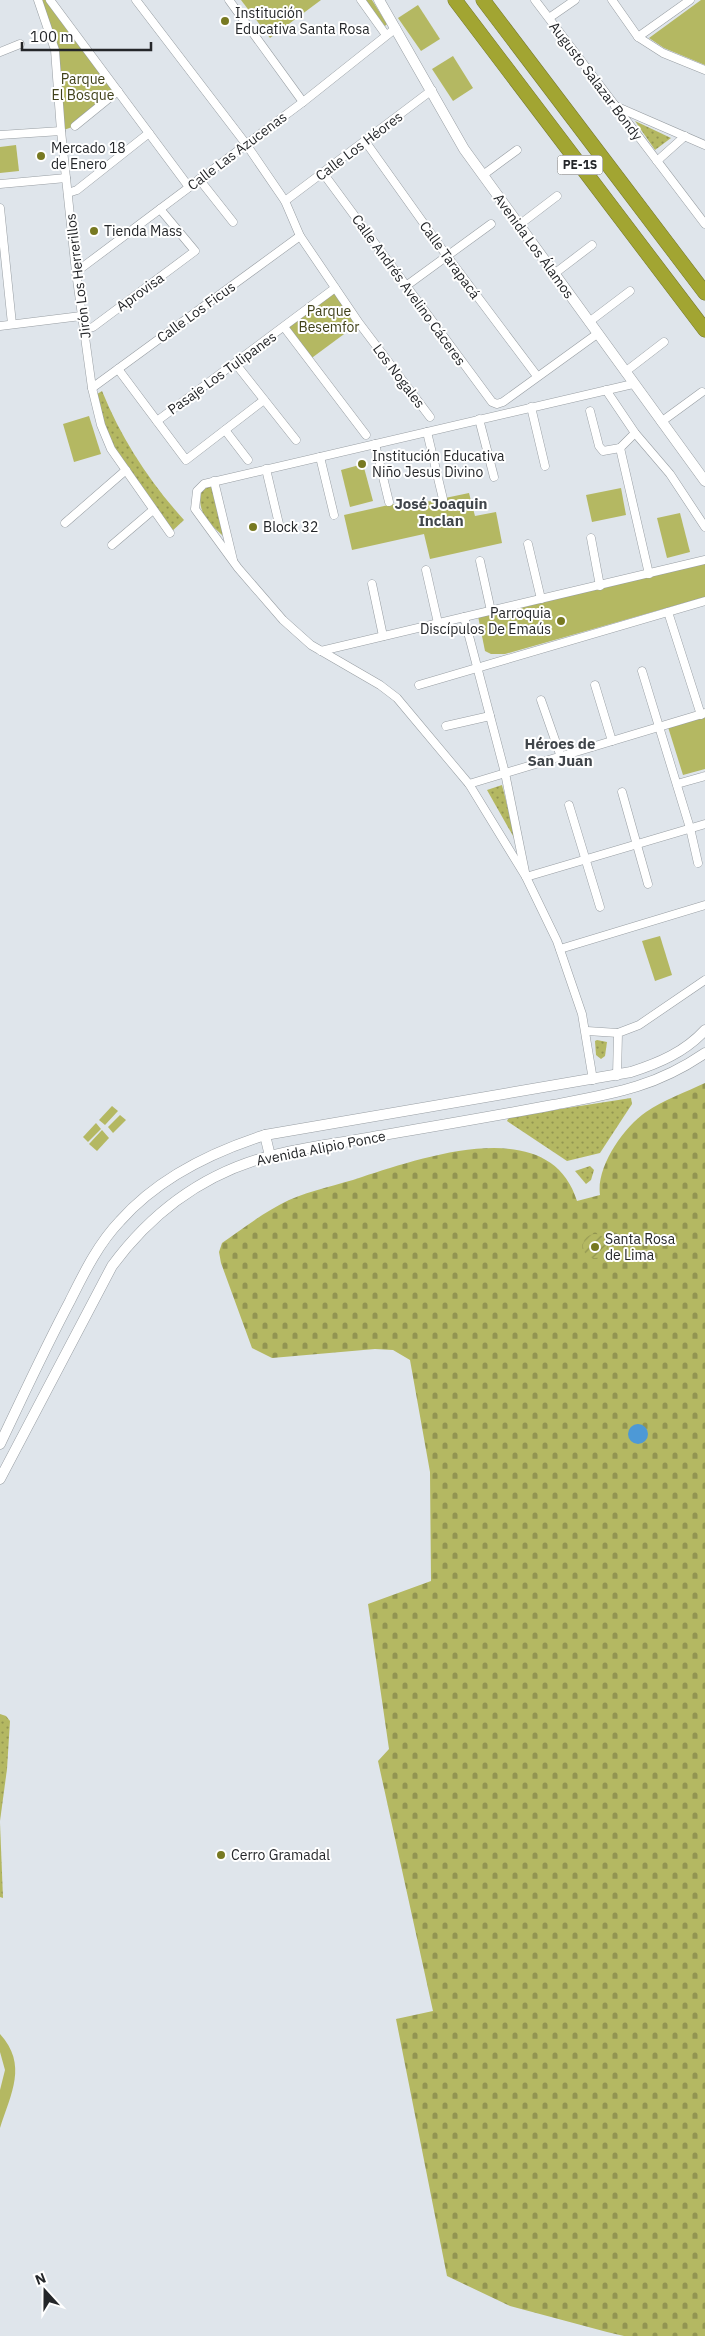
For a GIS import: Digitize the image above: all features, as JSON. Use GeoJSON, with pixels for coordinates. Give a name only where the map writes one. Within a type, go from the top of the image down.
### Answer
{"type":"FeatureCollection","features":[{"type":"Feature","properties":{"kind":"highway","name":"PE-1S"},"geometry":{"type":"LineString","coordinates":[[455,0],[705,330]]}},
{"type":"Feature","properties":{"kind":"highway","name":"PE-1S"},"geometry":{"type":"LineString","coordinates":[[483,0],[705,293]]}},
{"type":"Feature","properties":{"kind":"highway"},"geometry":{"type":"LineString","coordinates":[[687,270],[705,281]]}},
{"type":"Feature","properties":{"kind":"main road","name":"Avenida Los Álamos"},"geometry":{"type":"LineString","coordinates":[[379,0],[464,149],[632,384],[705,481]]}},
{"type":"Feature","properties":{"kind":"main road","name":"Avenida Alipio Ponce"},"geometry":{"type":"LineString","coordinates":[[0,1444],[88,1266],[119,1221],[136,1204],[185,1170],[219,1152],[265,1135],[617,1076],[654,1065],[676,1054],[696,1040],[705,1030]]}},
{"type":"Feature","properties":{"kind":"main road","name":"Avenida Alipio Ponce"},"geometry":{"type":"LineString","coordinates":[[0,1479],[107,1274],[128,1244],[149,1222],[192,1190],[235,1167],[270,1156],[635,1089],[670,1074],[705,1053]]}},
{"type":"Feature","properties":{"kind":"main road"},"geometry":{"type":"LineString","coordinates":[[265,1135],[270,1156]]}},
{"type":"Feature","properties":{"kind":"street","name":"Jirón Los Herrerillos"},"geometry":{"type":"LineString","coordinates":[[38,0],[56,50],[61,131],[81,316],[92,388],[101,425],[111,449],[170,533]]}},
{"type":"Feature","properties":{"kind":"street"},"geometry":{"type":"LineString","coordinates":[[50,0],[189,187]]}},
{"type":"Feature","properties":{"kind":"street","name":"Los Nogales"},"geometry":{"type":"LineString","coordinates":[[136,0],[246,144],[285,201],[300,236],[335,288],[430,417]]}},
{"type":"Feature","properties":{"kind":"street"},"geometry":{"type":"LineString","coordinates":[[229,0],[303,102]]}},
{"type":"Feature","properties":{"kind":"street"},"geometry":{"type":"LineString","coordinates":[[361,0],[386,35]]}},
{"type":"Feature","properties":{"kind":"street","name":"Augusto Salazar Bondy"},"geometry":{"type":"LineString","coordinates":[[535,0],[705,224]]}},
{"type":"Feature","properties":{"kind":"street"},"geometry":{"type":"LineString","coordinates":[[549,18],[575,0]]}},
{"type":"Feature","properties":{"kind":"street"},"geometry":{"type":"LineString","coordinates":[[612,0],[638,37],[663,53],[705,70]]}},
{"type":"Feature","properties":{"kind":"street"},"geometry":{"type":"LineString","coordinates":[[638,37],[690,0]]}},
{"type":"Feature","properties":{"kind":"street","name":"Calle Las Azucenas"},"geometry":{"type":"LineString","coordinates":[[76,272],[303,102],[396,28]]}},
{"type":"Feature","properties":{"kind":"street"},"geometry":{"type":"LineString","coordinates":[[0,52],[20,44]]}},
{"type":"Feature","properties":{"kind":"street","name":"Calle Los Héores"},"geometry":{"type":"LineString","coordinates":[[285,201],[432,90]]}},
{"type":"Feature","properties":{"kind":"street"},"geometry":{"type":"LineString","coordinates":[[75,126],[118,91]]}},
{"type":"Feature","properties":{"kind":"street"},"geometry":{"type":"LineString","coordinates":[[613,105],[705,145]]}},
{"type":"Feature","properties":{"kind":"street"},"geometry":{"type":"LineString","coordinates":[[0,135],[61,131]]}},
{"type":"Feature","properties":{"kind":"street"},"geometry":{"type":"LineString","coordinates":[[68,193],[77,190],[149,133]]}},
{"type":"Feature","properties":{"kind":"street"},"geometry":{"type":"LineString","coordinates":[[657,161],[685,136]]}},
{"type":"Feature","properties":{"kind":"street","name":"Calle Tarapacá"},"geometry":{"type":"LineString","coordinates":[[365,141],[447,256],[538,376]]}},
{"type":"Feature","properties":{"kind":"street"},"geometry":{"type":"LineString","coordinates":[[483,175],[517,150]]}},
{"type":"Feature","properties":{"kind":"street","name":"Calle Andrés Avelino Cáceres"},"geometry":{"type":"LineString","coordinates":[[323,173],[492,402],[497,404],[538,376]]}},
{"type":"Feature","properties":{"kind":"street"},"geometry":{"type":"LineString","coordinates":[[0,184],[66,178]]}},
{"type":"Feature","properties":{"kind":"street"},"geometry":{"type":"LineString","coordinates":[[199,180],[233,222]]}},
{"type":"Feature","properties":{"kind":"street"},"geometry":{"type":"LineString","coordinates":[[519,225],[557,196]]}},
{"type":"Feature","properties":{"kind":"street"},"geometry":{"type":"LineString","coordinates":[[0,208],[12,324]]}},
{"type":"Feature","properties":{"kind":"street","name":"Aprovisa"},"geometry":{"type":"LineString","coordinates":[[84,330],[93,326],[195,251],[160,209]]}},
{"type":"Feature","properties":{"kind":"street"},"geometry":{"type":"LineString","coordinates":[[406,286],[491,224]]}},
{"type":"Feature","properties":{"kind":"street","name":"Calle Los Ficus"},"geometry":{"type":"LineString","coordinates":[[92,388],[300,236]]}},
{"type":"Feature","properties":{"kind":"street"},"geometry":{"type":"LineString","coordinates":[[554,274],[592,245]]}},
{"type":"Feature","properties":{"kind":"street","name":"Pasaje Los Tulipanes"},"geometry":{"type":"LineString","coordinates":[[157,421],[335,288]]}},
{"type":"Feature","properties":{"kind":"street"},"geometry":{"type":"LineString","coordinates":[[589,322],[630,291]]}},
{"type":"Feature","properties":{"kind":"street"},"geometry":{"type":"LineString","coordinates":[[0,326],[81,316]]}},
{"type":"Feature","properties":{"kind":"street"},"geometry":{"type":"LineString","coordinates":[[284,327],[366,435]]}},
{"type":"Feature","properties":{"kind":"street"},"geometry":{"type":"LineString","coordinates":[[538,376],[597,334]]}},
{"type":"Feature","properties":{"kind":"street"},"geometry":{"type":"LineString","coordinates":[[625,372],[664,342]]}},
{"type":"Feature","properties":{"kind":"street"},"geometry":{"type":"LineString","coordinates":[[235,363],[296,440]]}},
{"type":"Feature","properties":{"kind":"street"},"geometry":{"type":"LineString","coordinates":[[118,369],[186,460],[264,400]]}},
{"type":"Feature","properties":{"kind":"street"},"geometry":{"type":"LineString","coordinates":[[593,1080],[587,1031],[560,949],[526,877],[469,784],[397,698],[380,685],[311,645],[283,620],[234,563],[195,509],[197,491],[204,484],[214,481],[632,384]]}},
{"type":"Feature","properties":{"kind":"street"},"geometry":{"type":"LineString","coordinates":[[606,390],[635,433],[670,474],[705,527]]}},
{"type":"Feature","properties":{"kind":"street"},"geometry":{"type":"LineString","coordinates":[[661,422],[702,392]]}},
{"type":"Feature","properties":{"kind":"street"},"geometry":{"type":"LineString","coordinates":[[531,407],[545,466]]}},
{"type":"Feature","properties":{"kind":"street"},"geometry":{"type":"LineString","coordinates":[[590,411],[600,449],[605,451],[620,448],[635,433]]}},
{"type":"Feature","properties":{"kind":"street"},"geometry":{"type":"LineString","coordinates":[[479,419],[494,476]]}},
{"type":"Feature","properties":{"kind":"street"},"geometry":{"type":"LineString","coordinates":[[225,430],[248,460]]}},
{"type":"Feature","properties":{"kind":"street"},"geometry":{"type":"LineString","coordinates":[[426,432],[443,500]]}},
{"type":"Feature","properties":{"kind":"street"},"geometry":{"type":"LineString","coordinates":[[375,444],[390,502]]}},
{"type":"Feature","properties":{"kind":"street"},"geometry":{"type":"LineString","coordinates":[[620,448],[649,574]]}},
{"type":"Feature","properties":{"kind":"street"},"geometry":{"type":"LineString","coordinates":[[320,457],[334,515]]}},
{"type":"Feature","properties":{"kind":"street"},"geometry":{"type":"LineString","coordinates":[[266,469],[279,524]]}},
{"type":"Feature","properties":{"kind":"street"},"geometry":{"type":"LineString","coordinates":[[65,523],[126,470]]}},
{"type":"Feature","properties":{"kind":"street"},"geometry":{"type":"LineString","coordinates":[[214,481],[234,563]]}},
{"type":"Feature","properties":{"kind":"street"},"geometry":{"type":"LineString","coordinates":[[112,545],[153,510]]}},
{"type":"Feature","properties":{"kind":"street"},"geometry":{"type":"LineString","coordinates":[[591,538],[600,586]]}},
{"type":"Feature","properties":{"kind":"street"},"geometry":{"type":"LineString","coordinates":[[528,544],[541,599]]}},
{"type":"Feature","properties":{"kind":"street"},"geometry":{"type":"LineString","coordinates":[[321,651],[705,560]]}},
{"type":"Feature","properties":{"kind":"street"},"geometry":{"type":"LineString","coordinates":[[480,561],[491,611]]}},
{"type":"Feature","properties":{"kind":"street"},"geometry":{"type":"LineString","coordinates":[[426,570],[438,623]]}},
{"type":"Feature","properties":{"kind":"street"},"geometry":{"type":"LineString","coordinates":[[372,584],[383,636]]}},
{"type":"Feature","properties":{"kind":"street"},"geometry":{"type":"LineString","coordinates":[[419,685],[705,602]]}},
{"type":"Feature","properties":{"kind":"street"},"geometry":{"type":"LineString","coordinates":[[469,784],[703,714],[668,612]]}},
{"type":"Feature","properties":{"kind":"street"},"geometry":{"type":"LineString","coordinates":[[464,617],[505,773],[526,877]]}},
{"type":"Feature","properties":{"kind":"street"},"geometry":{"type":"LineString","coordinates":[[642,671],[690,828],[698,863]]}},
{"type":"Feature","properties":{"kind":"street"},"geometry":{"type":"LineString","coordinates":[[595,685],[612,741]]}},
{"type":"Feature","properties":{"kind":"street"},"geometry":{"type":"LineString","coordinates":[[541,700],[560,756]]}},
{"type":"Feature","properties":{"kind":"street"},"geometry":{"type":"LineString","coordinates":[[446,726],[490,716]]}},
{"type":"Feature","properties":{"kind":"street"},"geometry":{"type":"LineString","coordinates":[[676,784],[705,776]]}},
{"type":"Feature","properties":{"kind":"street"},"geometry":{"type":"LineString","coordinates":[[622,792],[648,884]]}},
{"type":"Feature","properties":{"kind":"street"},"geometry":{"type":"LineString","coordinates":[[570,805],[600,907]]}},
{"type":"Feature","properties":{"kind":"street"},"geometry":{"type":"LineString","coordinates":[[526,877],[705,824]]}},
{"type":"Feature","properties":{"kind":"street"},"geometry":{"type":"LineString","coordinates":[[560,949],[705,905]]}},
{"type":"Feature","properties":{"kind":"street"},"geometry":{"type":"LineString","coordinates":[[587,1031],[618,1033],[639,1025],[705,980]]}},
{"type":"Feature","properties":{"kind":"street"},"geometry":{"type":"LineString","coordinates":[[617,1076],[618,1033]]}},
{"type":"Feature","properties":{"kind":"green space","name":"Parque El Bosque"},"geometry":{"type":"Polygon","coordinates":[[[38,0],[50,0],[118,91],[75,126],[61,131],[55,50],[38,0]]]}},
{"type":"Feature","properties":{"kind":"green space"},"geometry":{"type":"Polygon","coordinates":[[[241,0],[321,0],[270,38],[241,0]]]}},
{"type":"Feature","properties":{"kind":"green space"},"geometry":{"type":"Polygon","coordinates":[[[365,0],[372,0],[387,24],[385,26],[365,0]]]}},
{"type":"Feature","properties":{"kind":"green space"},"geometry":{"type":"Polygon","coordinates":[[[701,0],[705,0],[705,65],[664,48],[649,38],[701,0]]]}},
{"type":"Feature","properties":{"kind":"green space"},"geometry":{"type":"Polygon","coordinates":[[[418,5],[440,39],[421,51],[398,18],[418,5]]]}},
{"type":"Feature","properties":{"kind":"green space"},"geometry":{"type":"Polygon","coordinates":[[[453,56],[473,88],[453,101],[432,69],[453,56]]]}},
{"type":"Feature","properties":{"kind":"green space"},"geometry":{"type":"Polygon","coordinates":[[[635,121],[671,138],[655,150],[635,121]]]}},
{"type":"Feature","properties":{"kind":"green space"},"geometry":{"type":"Polygon","coordinates":[[[16,145],[19,171],[0,173],[0,147],[16,145]]]}},
{"type":"Feature","properties":{"kind":"green space","name":"Parque Besemfor"},"geometry":{"type":"Polygon","coordinates":[[[335,288],[359,323],[309,360],[284,327],[335,288]]]}},
{"type":"Feature","properties":{"kind":"green space"},"geometry":{"type":"Polygon","coordinates":[[[102,391],[118,426],[137,459],[184,520],[170,533],[111,449],[94,396],[102,391]]]}},
{"type":"Feature","properties":{"kind":"green space"},"geometry":{"type":"Polygon","coordinates":[[[89,416],[101,454],[74,462],[63,424],[89,416]]]}},
{"type":"Feature","properties":{"kind":"green space"},"geometry":{"type":"Polygon","coordinates":[[[363,464],[373,501],[350,507],[341,470],[363,464]]]}},
{"type":"Feature","properties":{"kind":"green space"},"geometry":{"type":"Polygon","coordinates":[[[208,486],[214,486],[223,536],[205,517],[201,506],[201,492],[208,486]]]}},
{"type":"Feature","properties":{"kind":"green space"},"geometry":{"type":"Polygon","coordinates":[[[621,488],[626,515],[592,522],[586,495],[621,488]]]}},
{"type":"Feature","properties":{"kind":"green space"},"geometry":{"type":"Polygon","coordinates":[[[469,493],[475,516],[496,512],[502,543],[430,559],[424,534],[352,550],[344,515],[393,504],[402,507],[469,493]]]}},
{"type":"Feature","properties":{"kind":"green space"},"geometry":{"type":"Polygon","coordinates":[[[680,513],[690,552],[667,558],[657,518],[680,513]]]}},
{"type":"Feature","properties":{"kind":"green space"},"geometry":{"type":"Polygon","coordinates":[[[705,563],[705,597],[505,654],[491,654],[485,651],[478,616],[705,563]]]}},
{"type":"Feature","properties":{"kind":"green space"},"geometry":{"type":"Polygon","coordinates":[[[705,716],[705,769],[683,775],[668,727],[705,716]]]}},
{"type":"Feature","properties":{"kind":"green space"},"geometry":{"type":"Polygon","coordinates":[[[502,785],[517,843],[487,790],[502,785]]]}},
{"type":"Feature","properties":{"kind":"green space"},"geometry":{"type":"Polygon","coordinates":[[[660,936],[672,975],[655,981],[642,941],[660,936]]]}},
{"type":"Feature","properties":{"kind":"green space"},"geometry":{"type":"Polygon","coordinates":[[[595,1041],[607,1042],[605,1056],[601,1059],[596,1055],[595,1041]]]}},
{"type":"Feature","properties":{"kind":"green space"},"geometry":{"type":"Polygon","coordinates":[[[705,1083],[705,2336],[624,2336],[510,2306],[447,2276],[396,2019],[433,2011],[378,1761],[389,1749],[368,1604],[431,1581],[430,1472],[410,1360],[393,1350],[375,1349],[272,1358],[252,1348],[221,1263],[219,1252],[222,1243],[263,1214],[289,1200],[417,1160],[482,1148],[513,1149],[540,1157],[562,1174],[577,1201],[600,1195],[602,1172],[607,1161],[620,1138],[637,1119],[667,1100],[705,1083]]]}},
{"type":"Feature","properties":{"kind":"green space"},"geometry":{"type":"Polygon","coordinates":[[[631,1098],[632,1104],[600,1153],[567,1161],[507,1121],[509,1117],[631,1098]]]}},
{"type":"Feature","properties":{"kind":"green space"},"geometry":{"type":"Polygon","coordinates":[[[112,1106],[118,1111],[105,1125],[99,1120],[112,1106]]]}},
{"type":"Feature","properties":{"kind":"green space"},"geometry":{"type":"Polygon","coordinates":[[[120,1115],[126,1120],[113,1133],[108,1127],[120,1115]]]}},
{"type":"Feature","properties":{"kind":"green space"},"geometry":{"type":"Polygon","coordinates":[[[96,1123],[101,1129],[88,1142],[83,1137],[96,1123]]]}},
{"type":"Feature","properties":{"kind":"green space"},"geometry":{"type":"Polygon","coordinates":[[[102,1130],[109,1138],[97,1151],[89,1144],[102,1130]]]}},
{"type":"Feature","properties":{"kind":"green space"},"geometry":{"type":"Polygon","coordinates":[[[590,1166],[594,1170],[591,1180],[586,1184],[575,1171],[590,1166]]]}},
{"type":"Feature","properties":{"kind":"green space"},"geometry":{"type":"Polygon","coordinates":[[[595,1234],[600,1235],[606,1241],[606,1251],[600,1257],[595,1258],[590,1257],[584,1251],[583,1246],[584,1241],[590,1235],[595,1234]]]}},
{"type":"Feature","properties":{"kind":"green space"},"geometry":{"type":"Polygon","coordinates":[[[0,1714],[6,1716],[10,1721],[7,1769],[0,1821],[0,1714]]]}},
{"type":"Feature","properties":{"kind":"green space"},"geometry":{"type":"Polygon","coordinates":[[[0,1823],[3,1898],[0,1897],[0,1823]]]}},
{"type":"Feature","properties":{"kind":"green space"},"geometry":{"type":"Polygon","coordinates":[[[0,2034],[13,2057],[15,2080],[0,2128],[0,2090],[5,2070],[0,2052],[0,2034]]]}},
{"type":"Feature","properties":{"kind":"water"},"geometry":{"type":"Polygon","coordinates":[[[638,1424],[645,1427],[648,1434],[645,1441],[638,1444],[631,1441],[628,1434],[631,1427],[638,1424]]]}},
{"type":"Feature","properties":{"kind":"place","name":"Institución Educativa Santa Rosa"},"geometry":{"type":"Point","coordinates":[225,21]}},
{"type":"Feature","properties":{"kind":"place","name":"Mercado 18 de Enero"},"geometry":{"type":"Point","coordinates":[41,156]}},
{"type":"Feature","properties":{"kind":"place","name":"Tienda Mass"},"geometry":{"type":"Point","coordinates":[94,231]}},
{"type":"Feature","properties":{"kind":"place","name":"Institución Educativa Niño Jesus Divino"},"geometry":{"type":"Point","coordinates":[362,464]}},
{"type":"Feature","properties":{"kind":"place","name":"Block 32"},"geometry":{"type":"Point","coordinates":[253,527]}},
{"type":"Feature","properties":{"kind":"place","name":"Parroquia Discípulos De Emaús"},"geometry":{"type":"Point","coordinates":[561,621]}},
{"type":"Feature","properties":{"kind":"place","name":"Santa Rosa de Lima"},"geometry":{"type":"Point","coordinates":[595,1247]}},
{"type":"Feature","properties":{"kind":"place","name":"Cerro Gramadal"},"geometry":{"type":"Point","coordinates":[221,1855]}},
{"type":"Feature","properties":{"kind":"district","name":"José Joaquin Inclan"},"geometry":{"type":"Point","coordinates":[441,512]}},
{"type":"Feature","properties":{"kind":"district","name":"Héroes de San Juan"},"geometry":{"type":"Point","coordinates":[560,752]}}]}
